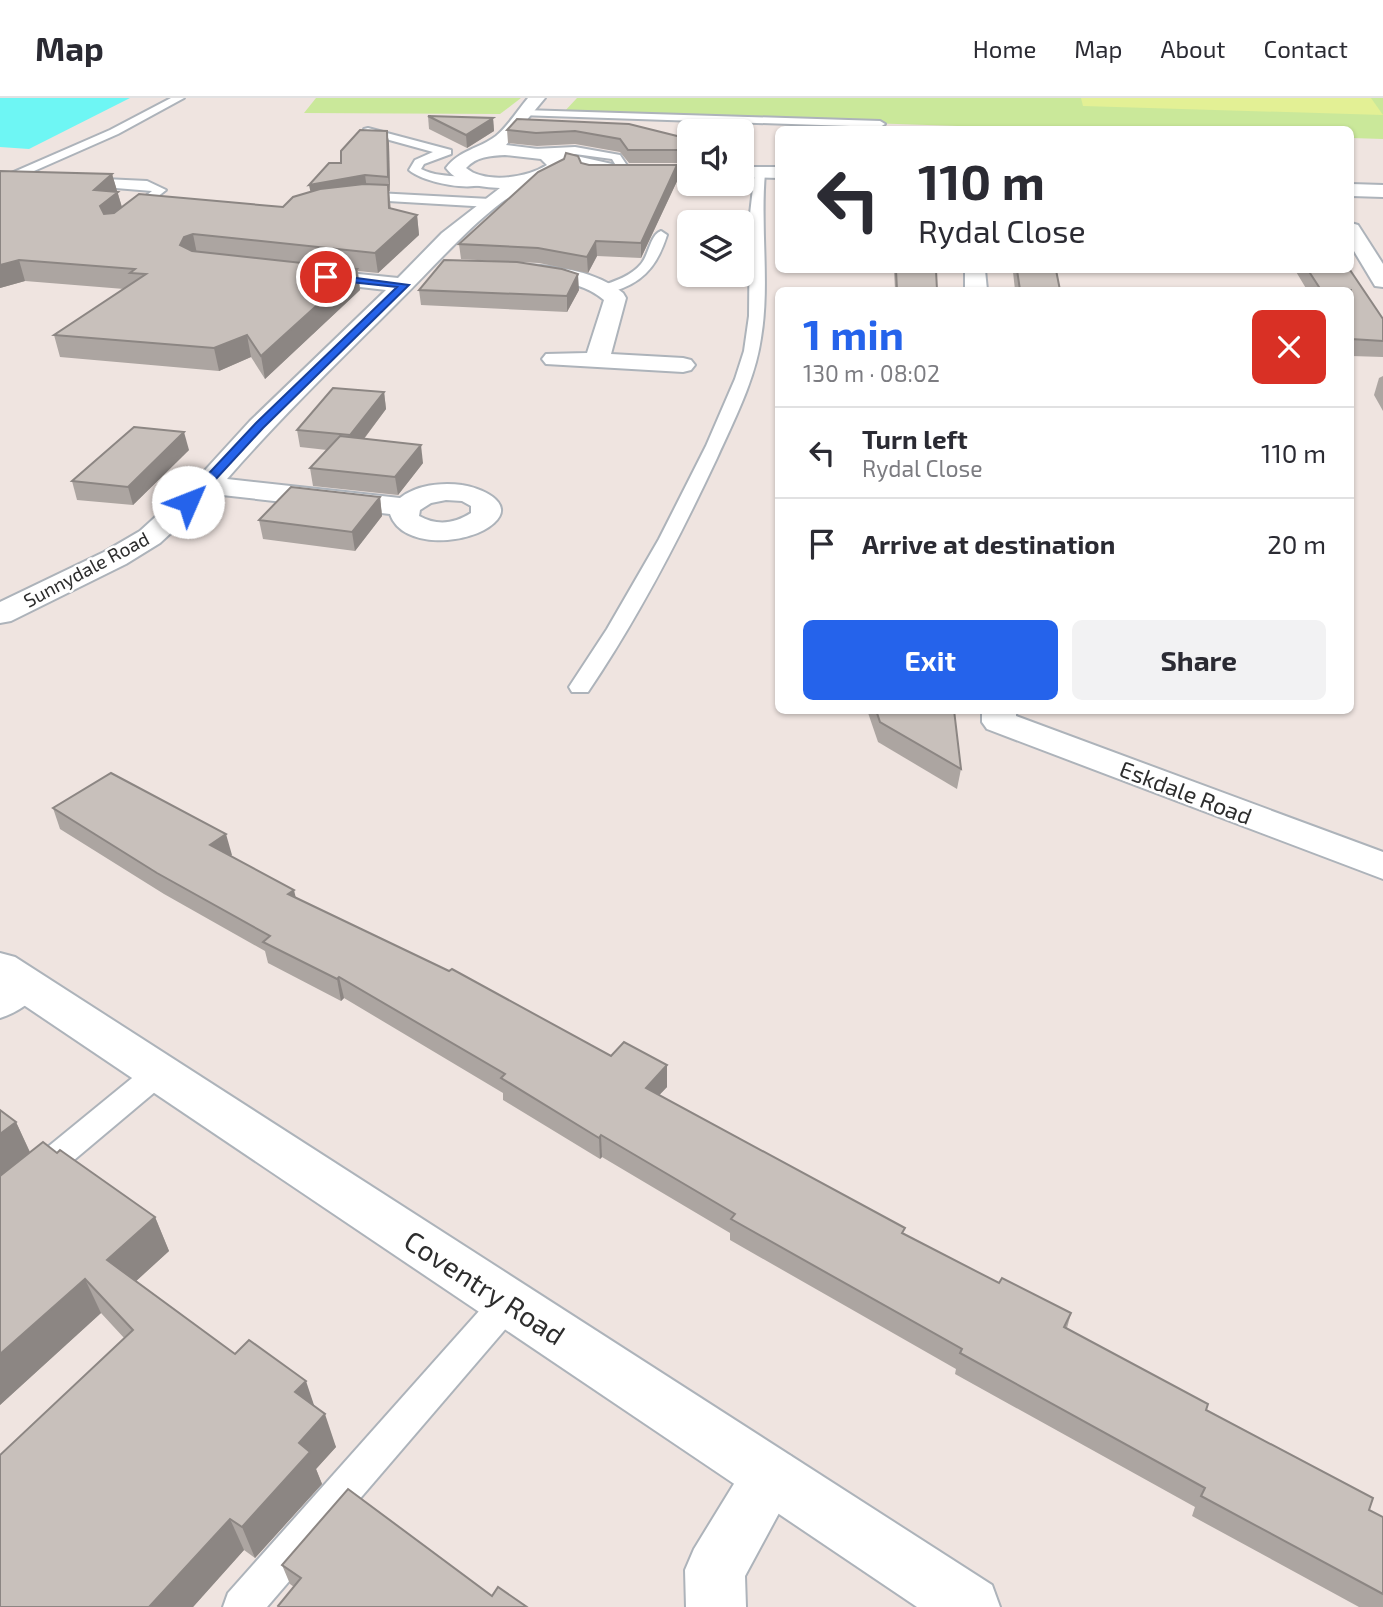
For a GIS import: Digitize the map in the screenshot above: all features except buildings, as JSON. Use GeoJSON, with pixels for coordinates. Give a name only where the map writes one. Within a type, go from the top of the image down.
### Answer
{"type":"FeatureCollection","features":[{"type":"Feature","properties":{"kind":"street"},"geometry":{"type":"LineString","coordinates":[[507,144],[523,113],[537,98]]}},
{"type":"Feature","properties":{"kind":"street"},"geometry":{"type":"LineString","coordinates":[[492,191],[458,173],[455,168],[470,156],[507,144],[541,154],[620,170]]}},
{"type":"Feature","properties":{"kind":"street"},"geometry":{"type":"LineString","coordinates":[[536,178],[557,167],[555,160],[541,154]]}},
{"type":"Feature","properties":{"kind":"street"},"geometry":{"type":"LineString","coordinates":[[536,178],[620,170],[677,171]]}},
{"type":"Feature","properties":{"kind":"street"},"geometry":{"type":"LineString","coordinates":[[754,172],[775,173]]}},
{"type":"Feature","properties":{"kind":"street","name":"Sunnydale Road"},"geometry":{"type":"LineString","coordinates":[[0,614],[115,558],[150,537],[207,485],[260,426],[413,276],[492,191],[536,178]]}},
{"type":"Feature","properties":{"kind":"street"},"geometry":{"type":"LineString","coordinates":[[1354,190],[1383,191]]}},
{"type":"Feature","properties":{"kind":"street"},"geometry":{"type":"LineString","coordinates":[[1354,234],[1383,281]]}},
{"type":"Feature","properties":{"kind":"street"},"geometry":{"type":"LineString","coordinates":[[293,273],[413,276],[449,268]]}},
{"type":"Feature","properties":{"kind":"street"},"geometry":{"type":"LineString","coordinates":[[503,271],[544,272],[606,289],[615,298],[597,361]]}},
{"type":"Feature","properties":{"kind":"street"},"geometry":{"type":"LineString","coordinates":[[554,359],[683,365]]}},
{"type":"Feature","properties":{"kind":"street"},"geometry":{"type":"LineString","coordinates":[[207,485],[407,508]]}},
{"type":"Feature","properties":{"kind":"street","name":"Eskdale Road"},"geometry":{"type":"LineString","coordinates":[[999,714],[999,722],[1383,866]]}},
{"type":"Feature","properties":{"kind":"street","name":"Coventry Road"},"geometry":{"type":"LineString","coordinates":[[8,985],[158,1073],[971,1607]]}},
{"type":"Feature","properties":{"kind":"street"},"geometry":{"type":"LineString","coordinates":[[716,1607],[715,1570],[771,1476]]}},
{"type":"Feature","properties":{"kind":"lane"},"geometry":{"type":"LineString","coordinates":[[2,177],[114,132],[179,98]]}},
{"type":"Feature","properties":{"kind":"lane"},"geometry":{"type":"LineString","coordinates":[[523,113],[880,124]]}},
{"type":"Feature","properties":{"kind":"lane"},"geometry":{"type":"LineString","coordinates":[[368,131],[442,152],[470,156]]}},
{"type":"Feature","properties":{"kind":"lane"},"geometry":{"type":"LineString","coordinates":[[114,132],[131,133]]}},
{"type":"Feature","properties":{"kind":"lane"},"geometry":{"type":"LineString","coordinates":[[79,147],[99,149]]}},
{"type":"Feature","properties":{"kind":"lane"},"geometry":{"type":"LineString","coordinates":[[442,152],[419,162],[415,170],[426,177],[492,191]]}},
{"type":"Feature","properties":{"kind":"lane"},"geometry":{"type":"LineString","coordinates":[[2,177],[44,180]]}},
{"type":"Feature","properties":{"kind":"lane"},"geometry":{"type":"LineString","coordinates":[[69,181],[147,185],[160,190],[113,228]]}},
{"type":"Feature","properties":{"kind":"lane"},"geometry":{"type":"LineString","coordinates":[[341,197],[492,191]]}},
{"type":"Feature","properties":{"kind":"lane"},"geometry":{"type":"LineString","coordinates":[[580,687],[619,628],[687,504],[739,388],[754,338],[758,291],[753,196]]}},
{"type":"Feature","properties":{"kind":"lane"},"geometry":{"type":"LineString","coordinates":[[606,289],[619,285],[648,268],[661,235]]}},
{"type":"Feature","properties":{"kind":"lane"},"geometry":{"type":"LineString","coordinates":[[0,1205],[158,1073]]}},
{"type":"Feature","properties":{"kind":"lane"},"geometry":{"type":"LineString","coordinates":[[242,1607],[508,1302]]}},
{"type":"Feature","properties":{"kind":"green space"},"geometry":{"type":"Polygon","coordinates":[[[316,98],[521,98],[500,114],[304,113],[316,98]]]}},
{"type":"Feature","properties":{"kind":"green space"},"geometry":{"type":"Polygon","coordinates":[[[577,98],[1383,98],[1383,139],[1354,138],[1354,126],[959,126],[563,113],[577,98]]]}},
{"type":"Feature","properties":{"kind":"green space"},"geometry":{"type":"Polygon","coordinates":[[[1081,98],[1371,98],[1383,115],[1083,106],[1081,98]]]}},
{"type":"Feature","properties":{"kind":"water"},"geometry":{"type":"Polygon","coordinates":[[[0,98],[130,98],[29,149],[0,147],[0,98]]]}},
{"type":"Feature","properties":{"kind":"route"},"geometry":{"type":"LineString","coordinates":[[188,502],[207,485],[260,426],[404,285],[326,277]]}}]}
